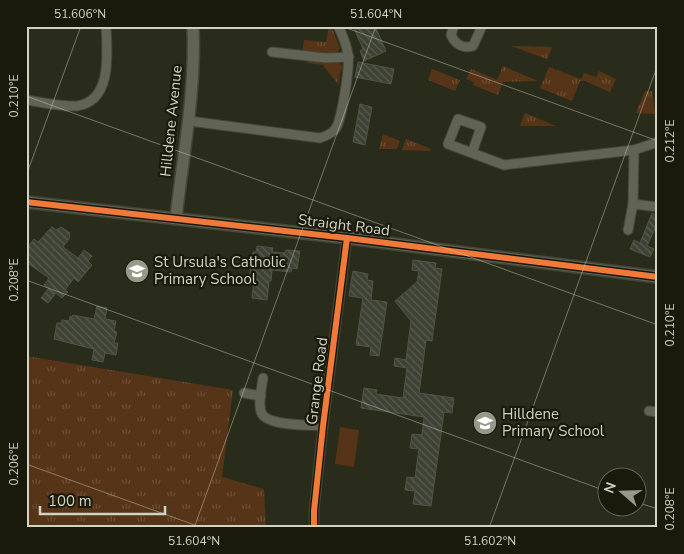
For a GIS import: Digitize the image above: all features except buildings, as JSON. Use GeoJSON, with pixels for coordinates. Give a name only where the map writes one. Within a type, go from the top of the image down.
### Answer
{"type":"FeatureCollection","features":[{"type":"Feature","properties":{"kind":"street"},"geometry":{"type":"LineString","coordinates":[[26,100],[75,106],[84,104],[92,99],[100,91],[106,77],[106,26]]}},
{"type":"Feature","properties":{"kind":"street","name":"Hilldene Avenue"},"geometry":{"type":"LineString","coordinates":[[176,218],[189,121],[193,26]]}},
{"type":"Feature","properties":{"kind":"street"},"geometry":{"type":"LineString","coordinates":[[189,121],[320,138],[336,129],[349,68],[349,57],[338,26]]}},
{"type":"Feature","properties":{"kind":"street"},"geometry":{"type":"LineString","coordinates":[[454,26],[451,35],[454,42],[469,47],[473,46],[482,26]]}},
{"type":"Feature","properties":{"kind":"street"},"geometry":{"type":"LineString","coordinates":[[272,52],[326,58],[349,57]]}},
{"type":"Feature","properties":{"kind":"street"},"geometry":{"type":"LineString","coordinates":[[472,153],[504,165],[634,150],[658,142]]}},
{"type":"Feature","properties":{"kind":"street"},"geometry":{"type":"LineString","coordinates":[[628,230],[633,204],[634,150]]}},
{"type":"Feature","properties":{"kind":"street","name":"Straight Road"},"geometry":{"type":"LineString","coordinates":[[26,202],[347,238],[658,277]]}},
{"type":"Feature","properties":{"kind":"street"},"geometry":{"type":"LineString","coordinates":[[633,204],[658,207]]}},
{"type":"Feature","properties":{"kind":"street","name":"Grange Road"},"geometry":{"type":"LineString","coordinates":[[314,528],[323,426],[347,238]]}},
{"type":"Feature","properties":{"kind":"street"},"geometry":{"type":"LineString","coordinates":[[263,378],[262,414],[268,419],[278,422],[323,426]]}},
{"type":"Feature","properties":{"kind":"street"},"geometry":{"type":"LineString","coordinates":[[244,393],[261,396]]}},
{"type":"Feature","properties":{"kind":"green space"},"geometry":{"type":"Polygon","coordinates":[[[329,26],[331,26],[340,48],[336,54],[302,53],[304,40],[326,42],[329,26]]]}},
{"type":"Feature","properties":{"kind":"green space"},"geometry":{"type":"Polygon","coordinates":[[[511,46],[552,47],[547,59],[511,46]]]}},
{"type":"Feature","properties":{"kind":"green space"},"geometry":{"type":"Polygon","coordinates":[[[309,58],[337,60],[342,66],[338,84],[323,65],[308,63],[309,58]]]}},
{"type":"Feature","properties":{"kind":"green space"},"geometry":{"type":"Polygon","coordinates":[[[503,66],[538,81],[503,82],[498,95],[473,85],[474,82],[466,79],[471,69],[497,80],[503,66]]]}},
{"type":"Feature","properties":{"kind":"green space"},"geometry":{"type":"Polygon","coordinates":[[[549,67],[581,79],[584,73],[596,77],[599,71],[616,79],[610,92],[585,81],[580,81],[572,101],[540,88],[549,67]]]}},
{"type":"Feature","properties":{"kind":"green space"},"geometry":{"type":"Polygon","coordinates":[[[432,69],[460,80],[455,91],[428,80],[432,69]]]}},
{"type":"Feature","properties":{"kind":"green space"},"geometry":{"type":"Polygon","coordinates":[[[645,91],[652,91],[655,114],[636,113],[645,91]]]}},
{"type":"Feature","properties":{"kind":"green space"},"geometry":{"type":"Polygon","coordinates":[[[525,113],[556,126],[520,126],[525,113]]]}},
{"type":"Feature","properties":{"kind":"green space"},"geometry":{"type":"Polygon","coordinates":[[[383,134],[400,141],[397,149],[379,149],[383,134]]]}},
{"type":"Feature","properties":{"kind":"green space"},"geometry":{"type":"Polygon","coordinates":[[[406,139],[431,149],[430,151],[402,150],[406,139]]]}},
{"type":"Feature","properties":{"kind":"green space"},"geometry":{"type":"Polygon","coordinates":[[[26,356],[233,390],[222,477],[264,489],[266,528],[26,528],[26,356]]]}},
{"type":"Feature","properties":{"kind":"green space"},"geometry":{"type":"Polygon","coordinates":[[[340,427],[359,430],[354,467],[335,464],[340,427]]]}},
{"type":"Feature","properties":{"kind":"cycle path"},"geometry":{"type":"LineString","coordinates":[[26,202],[347,238],[658,277]]}},
{"type":"Feature","properties":{"kind":"cycle path"},"geometry":{"type":"LineString","coordinates":[[314,528],[323,426],[347,238]]}},
{"type":"Feature","properties":{"kind":"place","name":"St Ursula's Catholic Primary School"},"geometry":{"type":"Point","coordinates":[137,271]}},
{"type":"Feature","properties":{"kind":"place","name":"Hilldene Primary School"},"geometry":{"type":"Point","coordinates":[485,423]}}]}
